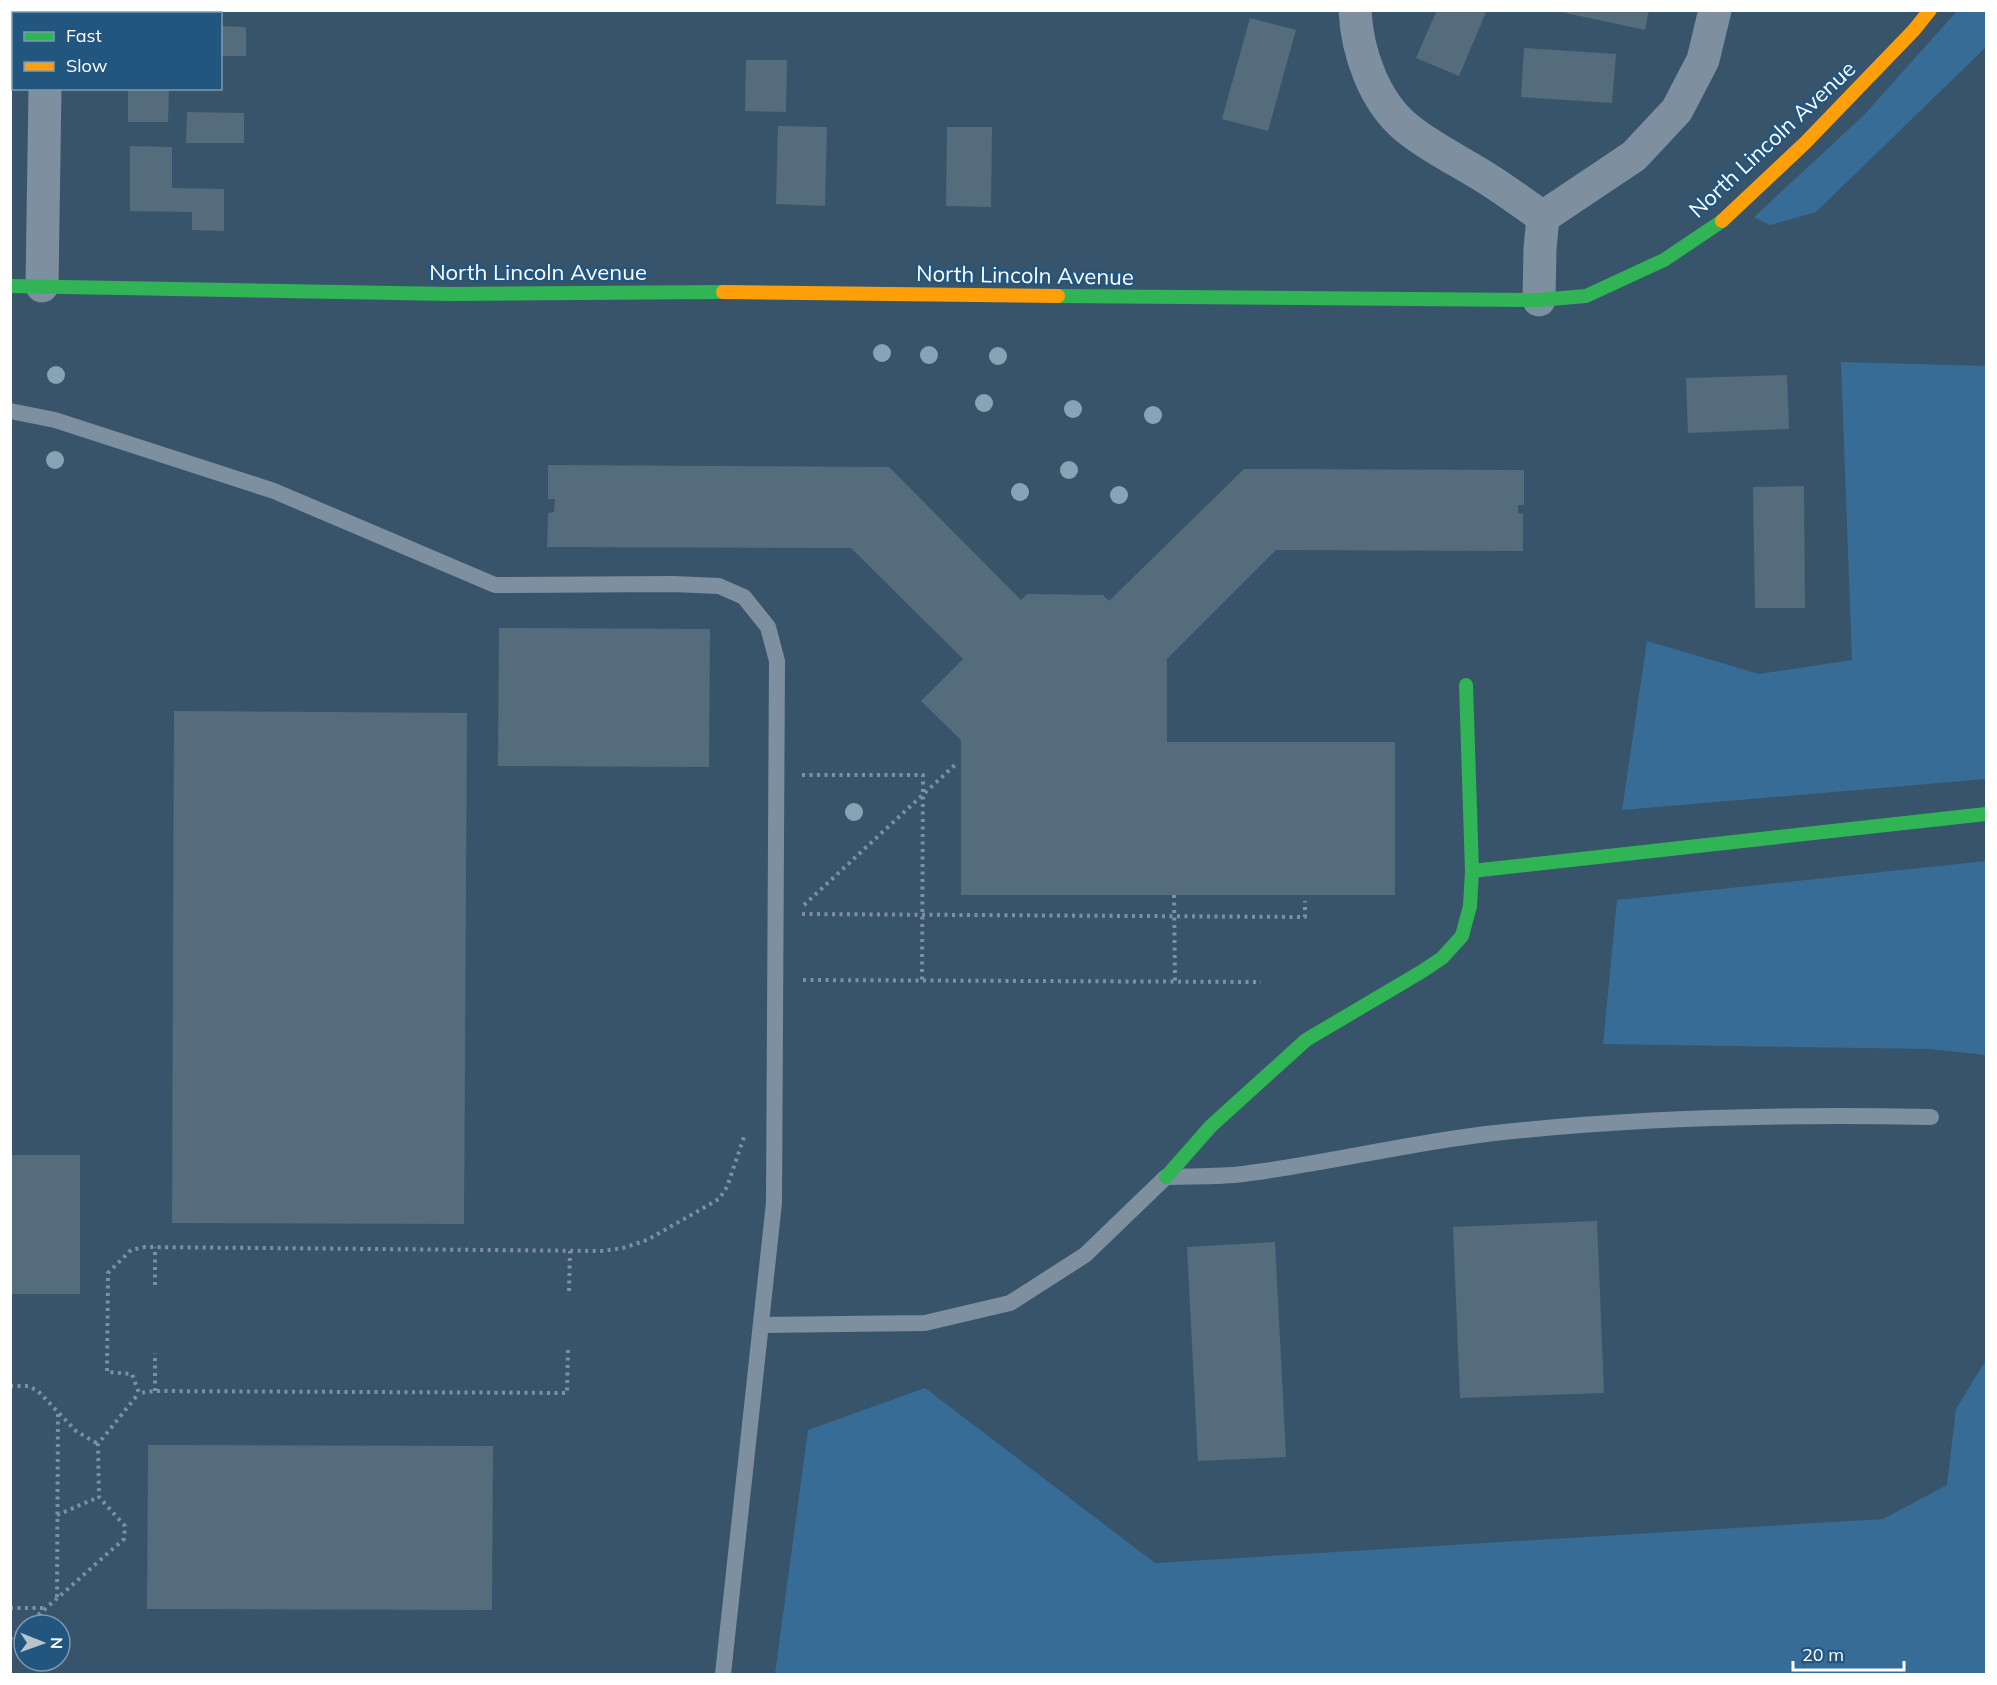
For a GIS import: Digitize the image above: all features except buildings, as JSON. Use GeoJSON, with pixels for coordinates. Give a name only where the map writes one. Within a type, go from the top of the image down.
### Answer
{"type":"FeatureCollection","features":[{"type":"Feature","properties":{"kind":"street"},"geometry":{"type":"LineString","coordinates":[[1355,10],[1356,27],[1367,72],[1383,101],[1406,128],[1481,174],[1543,217]]}},
{"type":"Feature","properties":{"kind":"street"},"geometry":{"type":"LineString","coordinates":[[1543,217],[1634,156],[1677,110],[1703,60],[1715,10]]}},
{"type":"Feature","properties":{"kind":"street","name":"North Lincoln Avenue"},"geometry":{"type":"LineString","coordinates":[[26,286],[452,294],[775,292],[1539,300],[1586,296],[1664,260],[1719,224],[1805,143],[1914,30],[1930,10]]}},
{"type":"Feature","properties":{"kind":"street"},"geometry":{"type":"LineString","coordinates":[[26,286],[45,90]]}},
{"type":"Feature","properties":{"kind":"street"},"geometry":{"type":"LineString","coordinates":[[1539,300],[1543,217]]}},
{"type":"Feature","properties":{"kind":"street"},"geometry":{"type":"LineString","coordinates":[[1166,1177],[1211,1126],[1306,1040],[1442,958],[1462,936],[1470,906],[1472,871],[1466,685]]}},
{"type":"Feature","properties":{"kind":"street"},"geometry":{"type":"LineString","coordinates":[[1472,871],[1986,813]]}},
{"type":"Feature","properties":{"kind":"lane"},"geometry":{"type":"LineString","coordinates":[[10,411],[56,420],[274,491],[495,585],[719,586],[744,597],[768,627],[777,661],[774,1203],[723,1674]]}},
{"type":"Feature","properties":{"kind":"lane"},"geometry":{"type":"LineString","coordinates":[[761,1325],[925,1323],[1010,1303],[1085,1255],[1166,1177],[1241,1174],[1485,1134],[1600,1124],[1701,1119],[1931,1117]]}},
{"type":"Feature","properties":{"kind":"path"},"geometry":{"type":"LineString","coordinates":[[957,763],[799,912],[1305,917],[1305,902]]}},
{"type":"Feature","properties":{"kind":"path"},"geometry":{"type":"LineString","coordinates":[[799,776],[923,775],[922,980]]}},
{"type":"Feature","properties":{"kind":"path"},"geometry":{"type":"LineString","coordinates":[[1174,895],[1175,981]]}},
{"type":"Feature","properties":{"kind":"path"},"geometry":{"type":"LineString","coordinates":[[799,980],[1261,982]]}},
{"type":"Feature","properties":{"kind":"path"},"geometry":{"type":"LineString","coordinates":[[139,1393],[132,1374],[107,1372],[108,1273],[131,1250],[155,1247],[602,1251],[623,1248],[647,1240],[719,1199],[727,1187]]}},
{"type":"Feature","properties":{"kind":"path"},"geometry":{"type":"LineString","coordinates":[[155,1247],[155,1285]]}},
{"type":"Feature","properties":{"kind":"path"},"geometry":{"type":"LineString","coordinates":[[569,1291],[570,1251]]}},
{"type":"Feature","properties":{"kind":"path"},"geometry":{"type":"LineString","coordinates":[[40,1613],[124,1539],[125,1526],[99,1497],[98,1444],[139,1393],[155,1391],[567,1393],[568,1350]]}},
{"type":"Feature","properties":{"kind":"path"},"geometry":{"type":"LineString","coordinates":[[155,1353],[155,1391]]}},
{"type":"Feature","properties":{"kind":"path"},"geometry":{"type":"LineString","coordinates":[[10,1386],[28,1386],[38,1391],[76,1431],[98,1444]]}},
{"type":"Feature","properties":{"kind":"path"},"geometry":{"type":"LineString","coordinates":[[57,1598],[58,1412]]}},
{"type":"Feature","properties":{"kind":"path"},"geometry":{"type":"LineString","coordinates":[[57,1515],[99,1497]]}},
{"type":"Feature","properties":{"kind":"path"},"geometry":{"type":"LineString","coordinates":[[10,1608],[46,1608]]}},
{"type":"Feature","properties":{"kind":"shaded area"},"geometry":{"type":"Polygon","coordinates":[[[1957,11],[1986,11],[1986,47],[1816,212],[1770,225],[1754,217],[1864,115],[1957,11]]]}},
{"type":"Feature","properties":{"kind":"shaded area"},"geometry":{"type":"Polygon","coordinates":[[[1841,362],[1986,366],[1986,779],[1622,810],[1647,641],[1759,674],[1852,660],[1841,362]]]}},
{"type":"Feature","properties":{"kind":"shaded area"},"geometry":{"type":"Polygon","coordinates":[[[1986,861],[1986,1055],[1929,1049],[1603,1044],[1617,900],[1986,861]]]}},
{"type":"Feature","properties":{"kind":"shaded area"},"geometry":{"type":"Polygon","coordinates":[[[1986,1360],[1986,1674],[775,1674],[808,1430],[925,1388],[1155,1563],[1883,1519],[1947,1485],[1956,1409],[1986,1360]]]}},
{"type":"Feature","properties":{"kind":"traffic: fast"},"geometry":{"type":"LineString","coordinates":[[1058,296],[1539,300],[1586,296],[1664,260],[1722,221]]}},
{"type":"Feature","properties":{"kind":"traffic: fast"},"geometry":{"type":"LineString","coordinates":[[10,286],[452,294],[723,292]]}},
{"type":"Feature","properties":{"kind":"traffic: fast"},"geometry":{"type":"LineString","coordinates":[[1166,1177],[1211,1126],[1306,1040],[1421,972],[1442,958],[1462,936],[1470,906],[1472,871],[1466,685]]}},
{"type":"Feature","properties":{"kind":"traffic: fast"},"geometry":{"type":"LineString","coordinates":[[1472,871],[1986,814]]}},
{"type":"Feature","properties":{"kind":"traffic: slow"},"geometry":{"type":"LineString","coordinates":[[1722,221],[1805,143],[1914,30],[1930,10]]}},
{"type":"Feature","properties":{"kind":"traffic: slow"},"geometry":{"type":"LineString","coordinates":[[723,292],[1058,296]]}}]}
